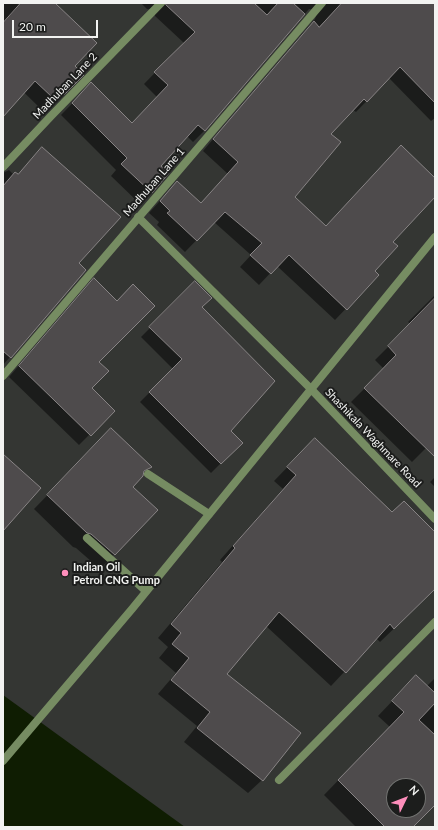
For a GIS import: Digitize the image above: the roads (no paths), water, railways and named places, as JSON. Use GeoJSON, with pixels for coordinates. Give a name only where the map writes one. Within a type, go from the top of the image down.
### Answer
{"type":"FeatureCollection","features":[{"type":"Feature","properties":{"kind":"street","name":"Madhuban Lane 2"},"geometry":{"type":"LineString","coordinates":[[3,167],[161,3]]}},
{"type":"Feature","properties":{"kind":"street","name":"Madhuban Lane 1"},"geometry":{"type":"LineString","coordinates":[[3,376],[322,3]]}},
{"type":"Feature","properties":{"kind":"street","name":"Shashikala Waghmare Road"},"geometry":{"type":"LineString","coordinates":[[138,217],[311,389],[435,519]]}},
{"type":"Feature","properties":{"kind":"street"},"geometry":{"type":"LineString","coordinates":[[3,761],[132,609],[435,237]]}},
{"type":"Feature","properties":{"kind":"street"},"geometry":{"type":"LineString","coordinates":[[148,474],[209,514]]}},
{"type":"Feature","properties":{"kind":"street"},"geometry":{"type":"LineString","coordinates":[[87,538],[146,591]]}},
{"type":"Feature","properties":{"kind":"street"},"geometry":{"type":"LineString","coordinates":[[279,780],[435,622]]}},
{"type":"Feature","properties":{"kind":"place","name":"Indian Oil Petrol CNG Pump"},"geometry":{"type":"Point","coordinates":[65,573]}}]}
